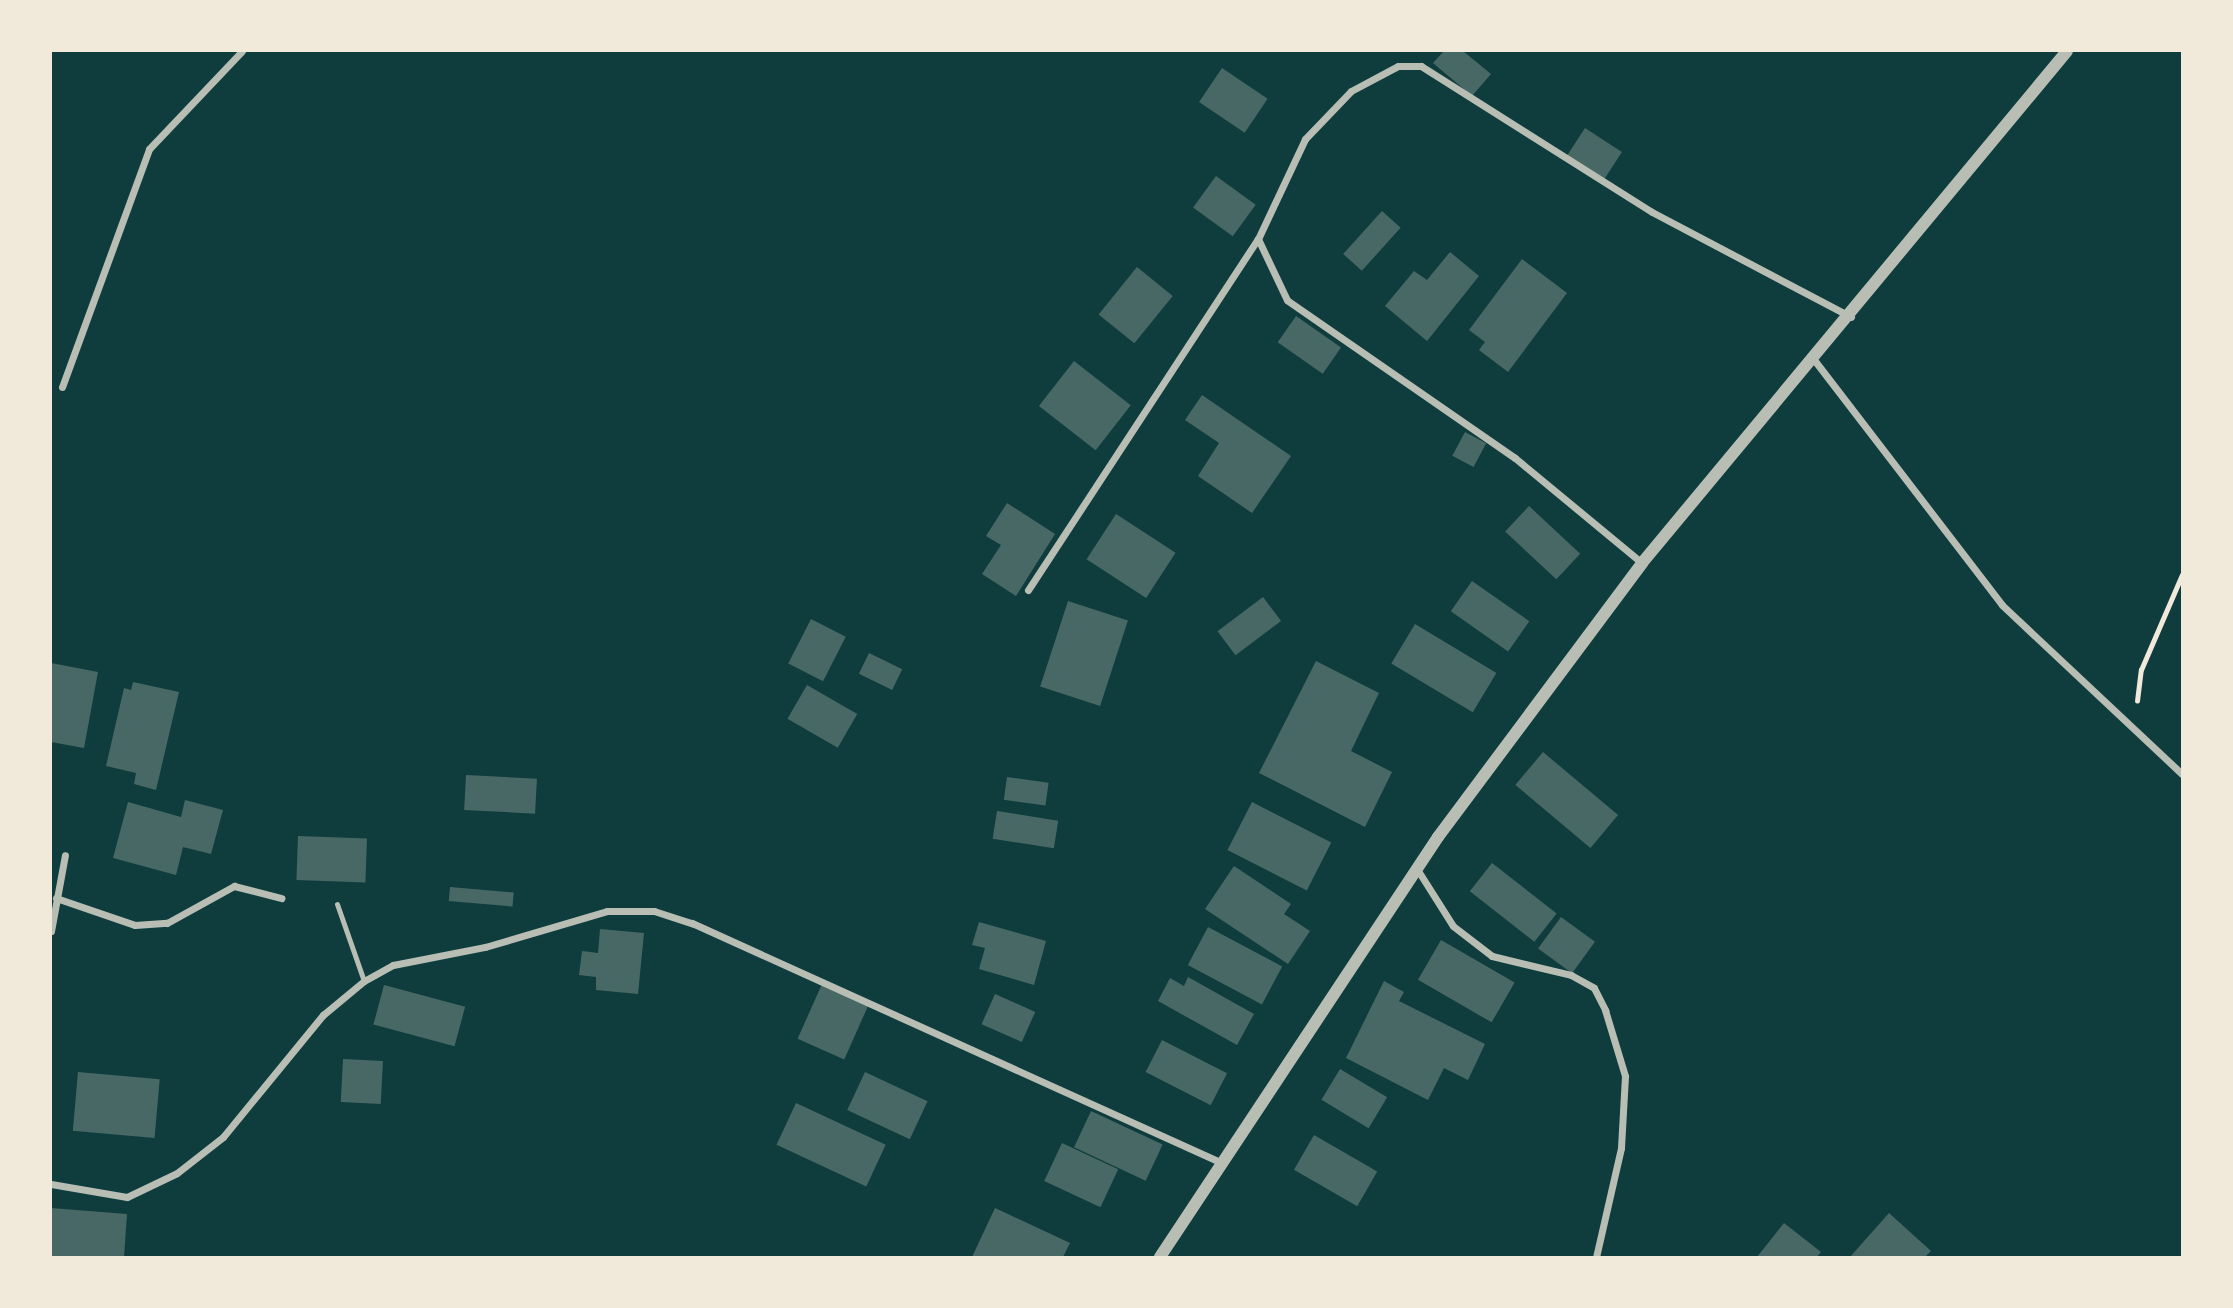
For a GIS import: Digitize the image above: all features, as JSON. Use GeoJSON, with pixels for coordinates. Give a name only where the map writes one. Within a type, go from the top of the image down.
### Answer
{"type":"FeatureCollection","features":[{"type":"Feature","properties":{"kind":"street"},"geometry":{"type":"LineString","coordinates":[[62,387],[149,149],[242,51]]}},
{"type":"Feature","properties":{"kind":"street"},"geometry":{"type":"LineString","coordinates":[[1160,1257],[1417,869],[1642,563],[1815,361],[2067,51]]}},
{"type":"Feature","properties":{"kind":"street"},"geometry":{"type":"LineString","coordinates":[[1028,590],[1258,239],[1306,139],[1351,91],[1398,66],[1421,66],[1652,212],[1851,317]]}},
{"type":"Feature","properties":{"kind":"street"},"geometry":{"type":"LineString","coordinates":[[1258,239],[1287,300],[1516,458],[1642,563]]}},
{"type":"Feature","properties":{"kind":"street"},"geometry":{"type":"LineString","coordinates":[[1815,361],[2002,605],[2182,774]]}},
{"type":"Feature","properties":{"kind":"street"},"geometry":{"type":"LineString","coordinates":[[51,931],[65,855]]}},
{"type":"Feature","properties":{"kind":"street"},"geometry":{"type":"LineString","coordinates":[[1417,869],[1453,926],[1492,956],[1571,975],[1594,988],[1605,1010],[1625,1076],[1621,1148],[1596,1257]]}},
{"type":"Feature","properties":{"kind":"street"},"geometry":{"type":"LineString","coordinates":[[56,898],[135,925],[167,923],[234,886],[281,898]]}},
{"type":"Feature","properties":{"kind":"street"},"geometry":{"type":"LineString","coordinates":[[51,1184],[127,1197],[177,1173],[223,1138],[323,1015],[364,981],[393,965],[485,947],[607,911],[654,911],[809,973],[1222,1163]]}},
{"type":"Feature","properties":{"kind":"lane"},"geometry":{"type":"LineString","coordinates":[[337,904],[364,981]]}},
{"type":"Feature","properties":{"kind":"path"},"geometry":{"type":"LineString","coordinates":[[2135,729],[2141,670],[2182,575]]}},
{"type":"Feature","properties":{"kind":"building"},"geometry":{"type":"Polygon","coordinates":[[[1444,51],[1463,51],[1491,74],[1472,96],[1433,63],[1444,51]]]}},
{"type":"Feature","properties":{"kind":"building"},"geometry":{"type":"Polygon","coordinates":[[[1222,68],[1268,99],[1245,133],[1199,102],[1222,68]]]}},
{"type":"Feature","properties":{"kind":"building"},"geometry":{"type":"Polygon","coordinates":[[[1585,128],[1622,152],[1604,180],[1567,156],[1585,128]]]}},
{"type":"Feature","properties":{"kind":"building"},"geometry":{"type":"Polygon","coordinates":[[[1216,176],[1256,205],[1233,236],[1193,208],[1216,176]]]}},
{"type":"Feature","properties":{"kind":"building"},"geometry":{"type":"Polygon","coordinates":[[[1382,211],[1401,228],[1362,271],[1343,254],[1382,211]]]}},
{"type":"Feature","properties":{"kind":"building"},"geometry":{"type":"Polygon","coordinates":[[[1450,252],[1479,276],[1427,341],[1385,306],[1414,271],[1427,280],[1450,252]]]}},
{"type":"Feature","properties":{"kind":"building"},"geometry":{"type":"Polygon","coordinates":[[[1522,259],[1567,293],[1508,372],[1479,350],[1485,342],[1469,330],[1522,259]]]}},
{"type":"Feature","properties":{"kind":"building"},"geometry":{"type":"Polygon","coordinates":[[[1137,267],[1173,296],[1134,343],[1099,314],[1137,267]]]}},
{"type":"Feature","properties":{"kind":"building"},"geometry":{"type":"Polygon","coordinates":[[[1296,316],[1341,348],[1323,374],[1278,342],[1296,316]]]}},
{"type":"Feature","properties":{"kind":"building"},"geometry":{"type":"Polygon","coordinates":[[[1074,361],[1131,405],[1096,450],[1039,406],[1074,361]]]}},
{"type":"Feature","properties":{"kind":"building"},"geometry":{"type":"Polygon","coordinates":[[[1202,395],[1291,456],[1252,513],[1198,476],[1219,443],[1185,420],[1202,395]]]}},
{"type":"Feature","properties":{"kind":"building"},"geometry":{"type":"Polygon","coordinates":[[[1465,432],[1486,443],[1474,467],[1452,456],[1465,432]]]}},
{"type":"Feature","properties":{"kind":"building"},"geometry":{"type":"Polygon","coordinates":[[[1007,503],[1055,534],[1016,596],[982,574],[1001,545],[986,536],[1007,503]]]}},
{"type":"Feature","properties":{"kind":"building"},"geometry":{"type":"Polygon","coordinates":[[[1529,506],[1580,554],[1556,579],[1505,532],[1529,506]]]}},
{"type":"Feature","properties":{"kind":"building"},"geometry":{"type":"Polygon","coordinates":[[[1116,514],[1176,553],[1146,598],[1087,559],[1116,514]]]}},
{"type":"Feature","properties":{"kind":"building"},"geometry":{"type":"Polygon","coordinates":[[[1472,581],[1529,621],[1508,651],[1451,611],[1472,581]]]}},
{"type":"Feature","properties":{"kind":"building"},"geometry":{"type":"Polygon","coordinates":[[[1263,597],[1281,621],[1236,655],[1217,631],[1263,597]]]}},
{"type":"Feature","properties":{"kind":"building"},"geometry":{"type":"Polygon","coordinates":[[[1068,601],[1128,620],[1100,706],[1040,687],[1068,601]]]}},
{"type":"Feature","properties":{"kind":"building"},"geometry":{"type":"Polygon","coordinates":[[[811,619],[846,637],[823,681],[788,664],[811,619]]]}},
{"type":"Feature","properties":{"kind":"building"},"geometry":{"type":"Polygon","coordinates":[[[1415,624],[1496,673],[1473,712],[1391,663],[1415,624]]]}},
{"type":"Feature","properties":{"kind":"building"},"geometry":{"type":"Polygon","coordinates":[[[869,653],[902,669],[892,690],[859,674],[869,653]]]}},
{"type":"Feature","properties":{"kind":"building"},"geometry":{"type":"Polygon","coordinates":[[[1316,661],[1379,693],[1351,751],[1392,772],[1365,827],[1259,773],[1316,661]]]}},
{"type":"Feature","properties":{"kind":"building"},"geometry":{"type":"Polygon","coordinates":[[[51,663],[98,672],[84,748],[51,742],[51,663]]]}},
{"type":"Feature","properties":{"kind":"building"},"geometry":{"type":"Polygon","coordinates":[[[133,682],[179,692],[156,790],[134,784],[136,773],[106,766],[124,688],[131,690],[133,682]]]}},
{"type":"Feature","properties":{"kind":"building"},"geometry":{"type":"Polygon","coordinates":[[[807,685],[857,714],[838,748],[788,719],[807,685]]]}},
{"type":"Feature","properties":{"kind":"building"},"geometry":{"type":"Polygon","coordinates":[[[1543,752],[1618,815],[1590,848],[1515,785],[1543,752]]]}},
{"type":"Feature","properties":{"kind":"building"},"geometry":{"type":"Polygon","coordinates":[[[466,775],[537,779],[535,814],[464,810],[466,775]]]}},
{"type":"Feature","properties":{"kind":"building"},"geometry":{"type":"Polygon","coordinates":[[[1007,777],[1049,783],[1045,806],[1004,800],[1007,777]]]}},
{"type":"Feature","properties":{"kind":"building"},"geometry":{"type":"Polygon","coordinates":[[[185,800],[223,810],[211,854],[183,847],[176,875],[113,858],[128,802],[181,817],[185,800]]]}},
{"type":"Feature","properties":{"kind":"building"},"geometry":{"type":"Polygon","coordinates":[[[1252,802],[1331,842],[1307,891],[1227,850],[1252,802]]]}},
{"type":"Feature","properties":{"kind":"building"},"geometry":{"type":"Polygon","coordinates":[[[997,811],[1058,821],[1054,848],[993,839],[997,811]]]}},
{"type":"Feature","properties":{"kind":"building"},"geometry":{"type":"Polygon","coordinates":[[[298,836],[367,838],[365,882],[296,880],[298,836]]]}},
{"type":"Feature","properties":{"kind":"building"},"geometry":{"type":"Polygon","coordinates":[[[1492,863],[1557,913],[1534,942],[1470,891],[1492,863]]]}},
{"type":"Feature","properties":{"kind":"building"},"geometry":{"type":"Polygon","coordinates":[[[1234,866],[1291,904],[1284,914],[1310,931],[1288,964],[1205,909],[1234,866]]]}},
{"type":"Feature","properties":{"kind":"building"},"geometry":{"type":"Polygon","coordinates":[[[450,887],[514,893],[513,907],[449,901],[450,887]]]}},
{"type":"Feature","properties":{"kind":"building"},"geometry":{"type":"Polygon","coordinates":[[[1561,917],[1595,942],[1572,973],[1538,949],[1561,917]]]}},
{"type":"Feature","properties":{"kind":"building"},"geometry":{"type":"Polygon","coordinates":[[[979,922],[1046,941],[1034,985],[979,969],[985,948],[972,945],[979,922]]]}},
{"type":"Feature","properties":{"kind":"building"},"geometry":{"type":"Polygon","coordinates":[[[1208,927],[1282,966],[1262,1004],[1188,965],[1208,927]]]}},
{"type":"Feature","properties":{"kind":"building"},"geometry":{"type":"Polygon","coordinates":[[[600,929],[644,933],[638,994],[596,990],[596,977],[579,975],[582,951],[598,953],[600,929]]]}},
{"type":"Feature","properties":{"kind":"building"},"geometry":{"type":"Polygon","coordinates":[[[1441,940],[1515,982],[1492,1022],[1418,980],[1441,940]]]}},
{"type":"Feature","properties":{"kind":"building"},"geometry":{"type":"Polygon","coordinates":[[[1188,977],[1254,1014],[1237,1045],[1158,1001],[1170,978],[1184,986],[1188,977]]]}},
{"type":"Feature","properties":{"kind":"building"},"geometry":{"type":"Polygon","coordinates":[[[1384,981],[1404,992],[1399,1001],[1485,1044],[1468,1080],[1444,1068],[1428,1100],[1346,1058],[1384,981]]]}},
{"type":"Feature","properties":{"kind":"building"},"geometry":{"type":"Polygon","coordinates":[[[822,984],[869,1005],[844,1060],[798,1039],[822,984]]]}},
{"type":"Feature","properties":{"kind":"building"},"geometry":{"type":"Polygon","coordinates":[[[384,985],[465,1007],[455,1046],[373,1025],[384,985]]]}},
{"type":"Feature","properties":{"kind":"building"},"geometry":{"type":"Polygon","coordinates":[[[995,994],[1035,1012],[1022,1042],[982,1024],[995,994]]]}},
{"type":"Feature","properties":{"kind":"building"},"geometry":{"type":"Polygon","coordinates":[[[1162,1040],[1227,1073],[1211,1105],[1146,1072],[1162,1040]]]}},
{"type":"Feature","properties":{"kind":"building"},"geometry":{"type":"Polygon","coordinates":[[[343,1059],[383,1061],[381,1104],[341,1102],[343,1059]]]}},
{"type":"Feature","properties":{"kind":"building"},"geometry":{"type":"Polygon","coordinates":[[[1340,1069],[1387,1097],[1369,1128],[1321,1100],[1340,1069]]]}},
{"type":"Feature","properties":{"kind":"building"},"geometry":{"type":"Polygon","coordinates":[[[78,1072],[160,1079],[155,1138],[73,1131],[78,1072]]]}},
{"type":"Feature","properties":{"kind":"building"},"geometry":{"type":"Polygon","coordinates":[[[865,1072],[928,1101],[910,1139],[847,1110],[865,1072]]]}},
{"type":"Feature","properties":{"kind":"building"},"geometry":{"type":"Polygon","coordinates":[[[796,1103],[886,1145],[866,1187],[777,1145],[796,1103]]]}},
{"type":"Feature","properties":{"kind":"building"},"geometry":{"type":"Polygon","coordinates":[[[1091,1111],[1163,1144],[1146,1181],[1074,1147],[1091,1111]]]}},
{"type":"Feature","properties":{"kind":"building"},"geometry":{"type":"Polygon","coordinates":[[[1314,1135],[1377,1172],[1357,1206],[1294,1170],[1314,1135]]]}},
{"type":"Feature","properties":{"kind":"building"},"geometry":{"type":"Polygon","coordinates":[[[1062,1143],[1118,1169],[1100,1207],[1044,1181],[1062,1143]]]}},
{"type":"Feature","properties":{"kind":"building"},"geometry":{"type":"Polygon","coordinates":[[[51,1208],[127,1214],[124,1257],[51,1257],[51,1208]]]}},
{"type":"Feature","properties":{"kind":"building"},"geometry":{"type":"Polygon","coordinates":[[[995,1208],[1070,1243],[1063,1257],[972,1257],[995,1208]]]}},
{"type":"Feature","properties":{"kind":"building"},"geometry":{"type":"Polygon","coordinates":[[[1889,1213],[1931,1251],[1925,1257],[1850,1257],[1889,1213]]]}},
{"type":"Feature","properties":{"kind":"building"},"geometry":{"type":"Polygon","coordinates":[[[1784,1223],[1821,1252],[1817,1257],[1757,1257],[1784,1223]]]}}]}
